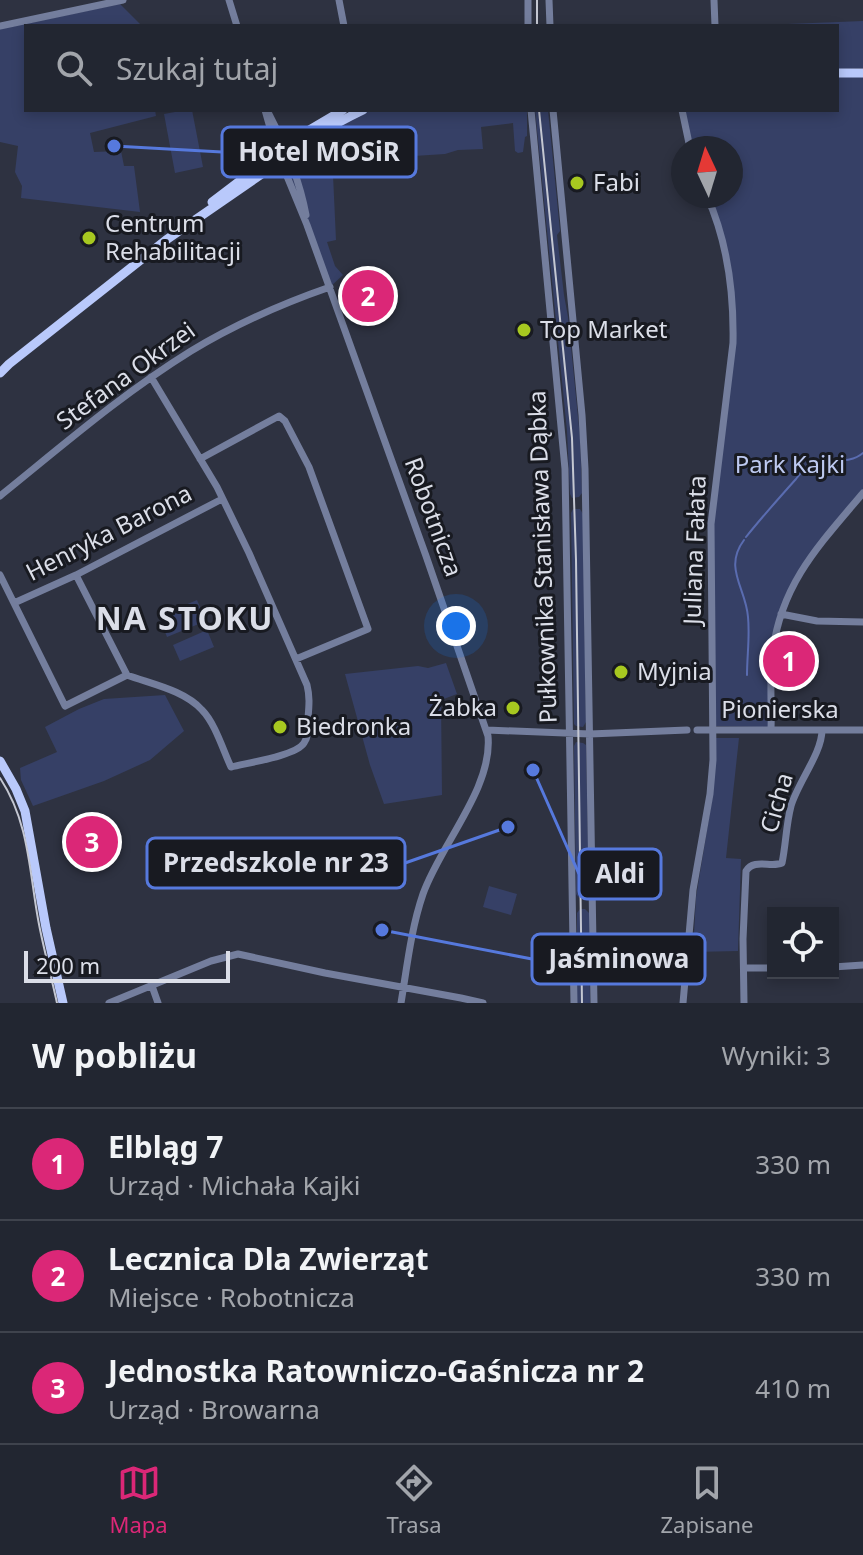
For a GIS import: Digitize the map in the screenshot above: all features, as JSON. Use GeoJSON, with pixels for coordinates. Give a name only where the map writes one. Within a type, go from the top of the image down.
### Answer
{"type":"FeatureCollection","features":[{"type":"Feature","properties":{"kind":"main road"},"geometry":{"type":"LineString","coordinates":[[839,73],[863,73]]}},
{"type":"Feature","properties":{"kind":"main road"},"geometry":{"type":"LineString","coordinates":[[3,369],[166,240],[282,154],[307,130],[339,112]]}},
{"type":"Feature","properties":{"kind":"main road"},"geometry":{"type":"LineString","coordinates":[[282,154],[359,112]]}},
{"type":"Feature","properties":{"kind":"main road"},"geometry":{"type":"LineString","coordinates":[[0,761],[25,811],[63,1003]]}},
{"type":"Feature","properties":{"kind":"street"},"geometry":{"type":"LineString","coordinates":[[0,26],[123,0]]}},
{"type":"Feature","properties":{"kind":"street"},"geometry":{"type":"LineString","coordinates":[[229,0],[236,24]]}},
{"type":"Feature","properties":{"kind":"street"},"geometry":{"type":"LineString","coordinates":[[339,0],[344,24]]}},
{"type":"Feature","properties":{"kind":"street"},"geometry":{"type":"LineString","coordinates":[[528,0],[528,24]]}},
{"type":"Feature","properties":{"kind":"street"},"geometry":{"type":"LineString","coordinates":[[549,0],[550,24]]}},
{"type":"Feature","properties":{"kind":"street"},"geometry":{"type":"LineString","coordinates":[[714,0],[715,24]]}},
{"type":"Feature","properties":{"kind":"street","name":"Robotnicza"},"geometry":{"type":"LineString","coordinates":[[267,112],[487,730],[484,773],[423,894],[414,926],[401,1003]]}},
{"type":"Feature","properties":{"kind":"street","name":"Pułkownika Stanisława Dąbka"},"geometry":{"type":"LineString","coordinates":[[531,112],[561,417],[576,503],[590,734],[583,904],[574,1003]]}},
{"type":"Feature","properties":{"kind":"street","name":"Pułkownika Stanisława Dąbka"},"geometry":{"type":"LineString","coordinates":[[553,112],[582,415],[576,503],[569,733],[594,1003]]}},
{"type":"Feature","properties":{"kind":"street"},"geometry":{"type":"LineString","coordinates":[[682,112],[687,136]]}},
{"type":"Feature","properties":{"kind":"street","name":"Juliana Fałata"},"geometry":{"type":"LineString","coordinates":[[683,1003],[693,890],[713,760],[711,515],[733,343],[725,254],[711,208]]}},
{"type":"Feature","properties":{"kind":"street","name":"Stefana Okrzei"},"geometry":{"type":"LineString","coordinates":[[0,496],[151,377],[193,350],[242,323],[330,287]]}},
{"type":"Feature","properties":{"kind":"street"},"geometry":{"type":"LineString","coordinates":[[76,575],[127,675],[179,695],[202,709],[231,767],[291,752],[304,743],[310,697],[307,685],[222,499],[151,377]]}},
{"type":"Feature","properties":{"kind":"street"},"geometry":{"type":"LineString","coordinates":[[200,459],[279,416],[307,461],[368,629],[296,659]]}},
{"type":"Feature","properties":{"kind":"street"},"geometry":{"type":"LineString","coordinates":[[771,730],[773,648],[781,614],[806,562],[863,493]]}},
{"type":"Feature","properties":{"kind":"street","name":"Henryka Barona"},"geometry":{"type":"LineString","coordinates":[[14,603],[76,575],[222,499]]}},
{"type":"Feature","properties":{"kind":"street"},"geometry":{"type":"LineString","coordinates":[[0,575],[65,706],[127,675]]}},
{"type":"Feature","properties":{"kind":"street"},"geometry":{"type":"LineString","coordinates":[[781,614],[817,621],[863,622]]}},
{"type":"Feature","properties":{"kind":"street","name":"Pionierska"},"geometry":{"type":"LineString","coordinates":[[487,730],[590,734],[692,730],[863,730]]}},
{"type":"Feature","properties":{"kind":"street","name":"Cicha"},"geometry":{"type":"LineString","coordinates":[[744,1003],[746,871],[754,864],[782,863],[791,806],[801,779],[821,745],[822,730]]}},
{"type":"Feature","properties":{"kind":"street"},"geometry":{"type":"LineString","coordinates":[[109,1003],[211,961],[238,954],[483,1003]]}},
{"type":"Feature","properties":{"kind":"street"},"geometry":{"type":"LineString","coordinates":[[839,967],[863,965]]}},
{"type":"Feature","properties":{"kind":"street"},"geometry":{"type":"LineString","coordinates":[[744,968],[767,968]]}},
{"type":"Feature","properties":{"kind":"street"},"geometry":{"type":"LineString","coordinates":[[152,986],[158,1003]]}},
{"type":"Feature","properties":{"kind":"green space"},"geometry":{"type":"Polygon","coordinates":[[[120,4],[140,24],[24,24],[120,4]]]}},
{"type":"Feature","properties":{"kind":"green space"},"geometry":{"type":"Polygon","coordinates":[[[863,21],[863,68],[839,69],[839,24],[785,24],[863,21]]]}},
{"type":"Feature","properties":{"kind":"green space"},"geometry":{"type":"Polygon","coordinates":[[[24,24],[24,112],[155,112],[156,116],[90,133],[94,152],[121,151],[124,166],[134,166],[140,212],[21,198],[22,186],[15,172],[18,146],[0,142],[0,29],[24,24]]]}},
{"type":"Feature","properties":{"kind":"green space","name":"Park Kajki"},"geometry":{"type":"Polygon","coordinates":[[[839,77],[863,77],[863,493],[806,562],[777,631],[771,727],[713,726],[711,524],[733,343],[725,254],[711,208],[743,208],[743,136],[687,136],[682,112],[839,112],[839,77]]]}},
{"type":"Feature","properties":{"kind":"green space"},"geometry":{"type":"Polygon","coordinates":[[[192,112],[203,167],[175,173],[164,114],[192,112]]]}},
{"type":"Feature","properties":{"kind":"green space"},"geometry":{"type":"Polygon","coordinates":[[[366,112],[527,112],[527,136],[523,152],[518,153],[515,151],[513,123],[481,127],[483,149],[336,161],[333,175],[336,240],[327,242],[335,266],[343,275],[330,287],[285,163],[343,122],[366,112]]]}},
{"type":"Feature","properties":{"kind":"green space"},"geometry":{"type":"Polygon","coordinates":[[[535,112],[548,112],[560,231],[557,235],[580,437],[582,493],[572,498],[535,112]]]}},
{"type":"Feature","properties":{"kind":"green space"},"geometry":{"type":"Polygon","coordinates":[[[573,509],[580,509],[583,514],[586,722],[583,727],[574,724],[573,509]]]}},
{"type":"Feature","properties":{"kind":"green space"},"geometry":{"type":"Polygon","coordinates":[[[197,600],[206,621],[167,637],[159,616],[197,600]]]}},
{"type":"Feature","properties":{"kind":"green space"},"geometry":{"type":"Polygon","coordinates":[[[207,630],[214,647],[180,661],[173,645],[207,630]]]}},
{"type":"Feature","properties":{"kind":"green space"},"geometry":{"type":"Polygon","coordinates":[[[446,663],[457,694],[441,700],[442,795],[384,804],[345,674],[418,666],[428,668],[446,663]]]}},
{"type":"Feature","properties":{"kind":"green space"},"geometry":{"type":"Polygon","coordinates":[[[165,695],[184,731],[150,760],[104,781],[33,806],[21,780],[20,768],[57,752],[45,727],[104,699],[165,695]]]}},
{"type":"Feature","properties":{"kind":"green space"},"geometry":{"type":"Polygon","coordinates":[[[716,738],[739,738],[726,858],[741,859],[738,951],[693,952],[696,897],[713,794],[716,738]]]}},
{"type":"Feature","properties":{"kind":"green space"},"geometry":{"type":"Polygon","coordinates":[[[576,742],[586,745],[589,894],[586,898],[579,898],[576,894],[576,742]]]}},
{"type":"Feature","properties":{"kind":"green space"},"geometry":{"type":"Polygon","coordinates":[[[489,886],[517,894],[511,915],[483,907],[489,886]]]}},
{"type":"Feature","properties":{"kind":"green space"},"geometry":{"type":"Polygon","coordinates":[[[580,909],[589,913],[590,1003],[577,1003],[577,913],[580,909]]]}},
{"type":"Feature","properties":{"kind":"waterway"},"geometry":{"type":"LineString","coordinates":[[746,537],[807,467],[851,459],[863,453]]}},
{"type":"Feature","properties":{"kind":"waterway"},"geometry":{"type":"LineString","coordinates":[[744,540],[735,560],[748,617],[747,675]]}},
{"type":"Feature","properties":{"kind":"tram line"},"geometry":{"type":"LineString","coordinates":[[537,0],[537,24]]}},
{"type":"Feature","properties":{"kind":"tram line"},"geometry":{"type":"LineString","coordinates":[[539,112],[572,438],[582,1003]]}},
{"type":"Feature","properties":{"kind":"tram line"},"geometry":{"type":"LineString","coordinates":[[0,778],[10,795],[22,829],[57,1003]]}},
{"type":"Feature","properties":{"kind":"place","name":"Hotel MOSiR"},"geometry":{"type":"Point","coordinates":[114,146]}},
{"type":"Feature","properties":{"kind":"place","name":"Fabi"},"geometry":{"type":"Point","coordinates":[577,183]}},
{"type":"Feature","properties":{"kind":"place","name":"Centrum Rehabilitacji"},"geometry":{"type":"Point","coordinates":[89,238]}},
{"type":"Feature","properties":{"kind":"place","name":"Lecznica Dla Zwierząt"},"geometry":{"type":"Point","coordinates":[368,296]}},
{"type":"Feature","properties":{"kind":"place","name":"Top Market"},"geometry":{"type":"Point","coordinates":[524,330]}},
{"type":"Feature","properties":{"kind":"place","name":"Elbląg 7"},"geometry":{"type":"Point","coordinates":[789,661]}},
{"type":"Feature","properties":{"kind":"place","name":"Myjnia"},"geometry":{"type":"Point","coordinates":[621,672]}},
{"type":"Feature","properties":{"kind":"place","name":"Żabka"},"geometry":{"type":"Point","coordinates":[513,708]}},
{"type":"Feature","properties":{"kind":"place","name":"Biedronka"},"geometry":{"type":"Point","coordinates":[280,727]}},
{"type":"Feature","properties":{"kind":"place","name":"Aldi"},"geometry":{"type":"Point","coordinates":[533,770]}},
{"type":"Feature","properties":{"kind":"place","name":"Przedszkole nr 23"},"geometry":{"type":"Point","coordinates":[508,827]}},
{"type":"Feature","properties":{"kind":"place","name":"Jednostka Ratowniczo-Gaśnicza nr 2"},"geometry":{"type":"Point","coordinates":[92,842]}},
{"type":"Feature","properties":{"kind":"place","name":"Jaśminowa"},"geometry":{"type":"Point","coordinates":[382,930]}},
{"type":"Feature","properties":{"kind":"district","name":"NA STOKU"},"geometry":{"type":"Point","coordinates":[185,619]}}]}
